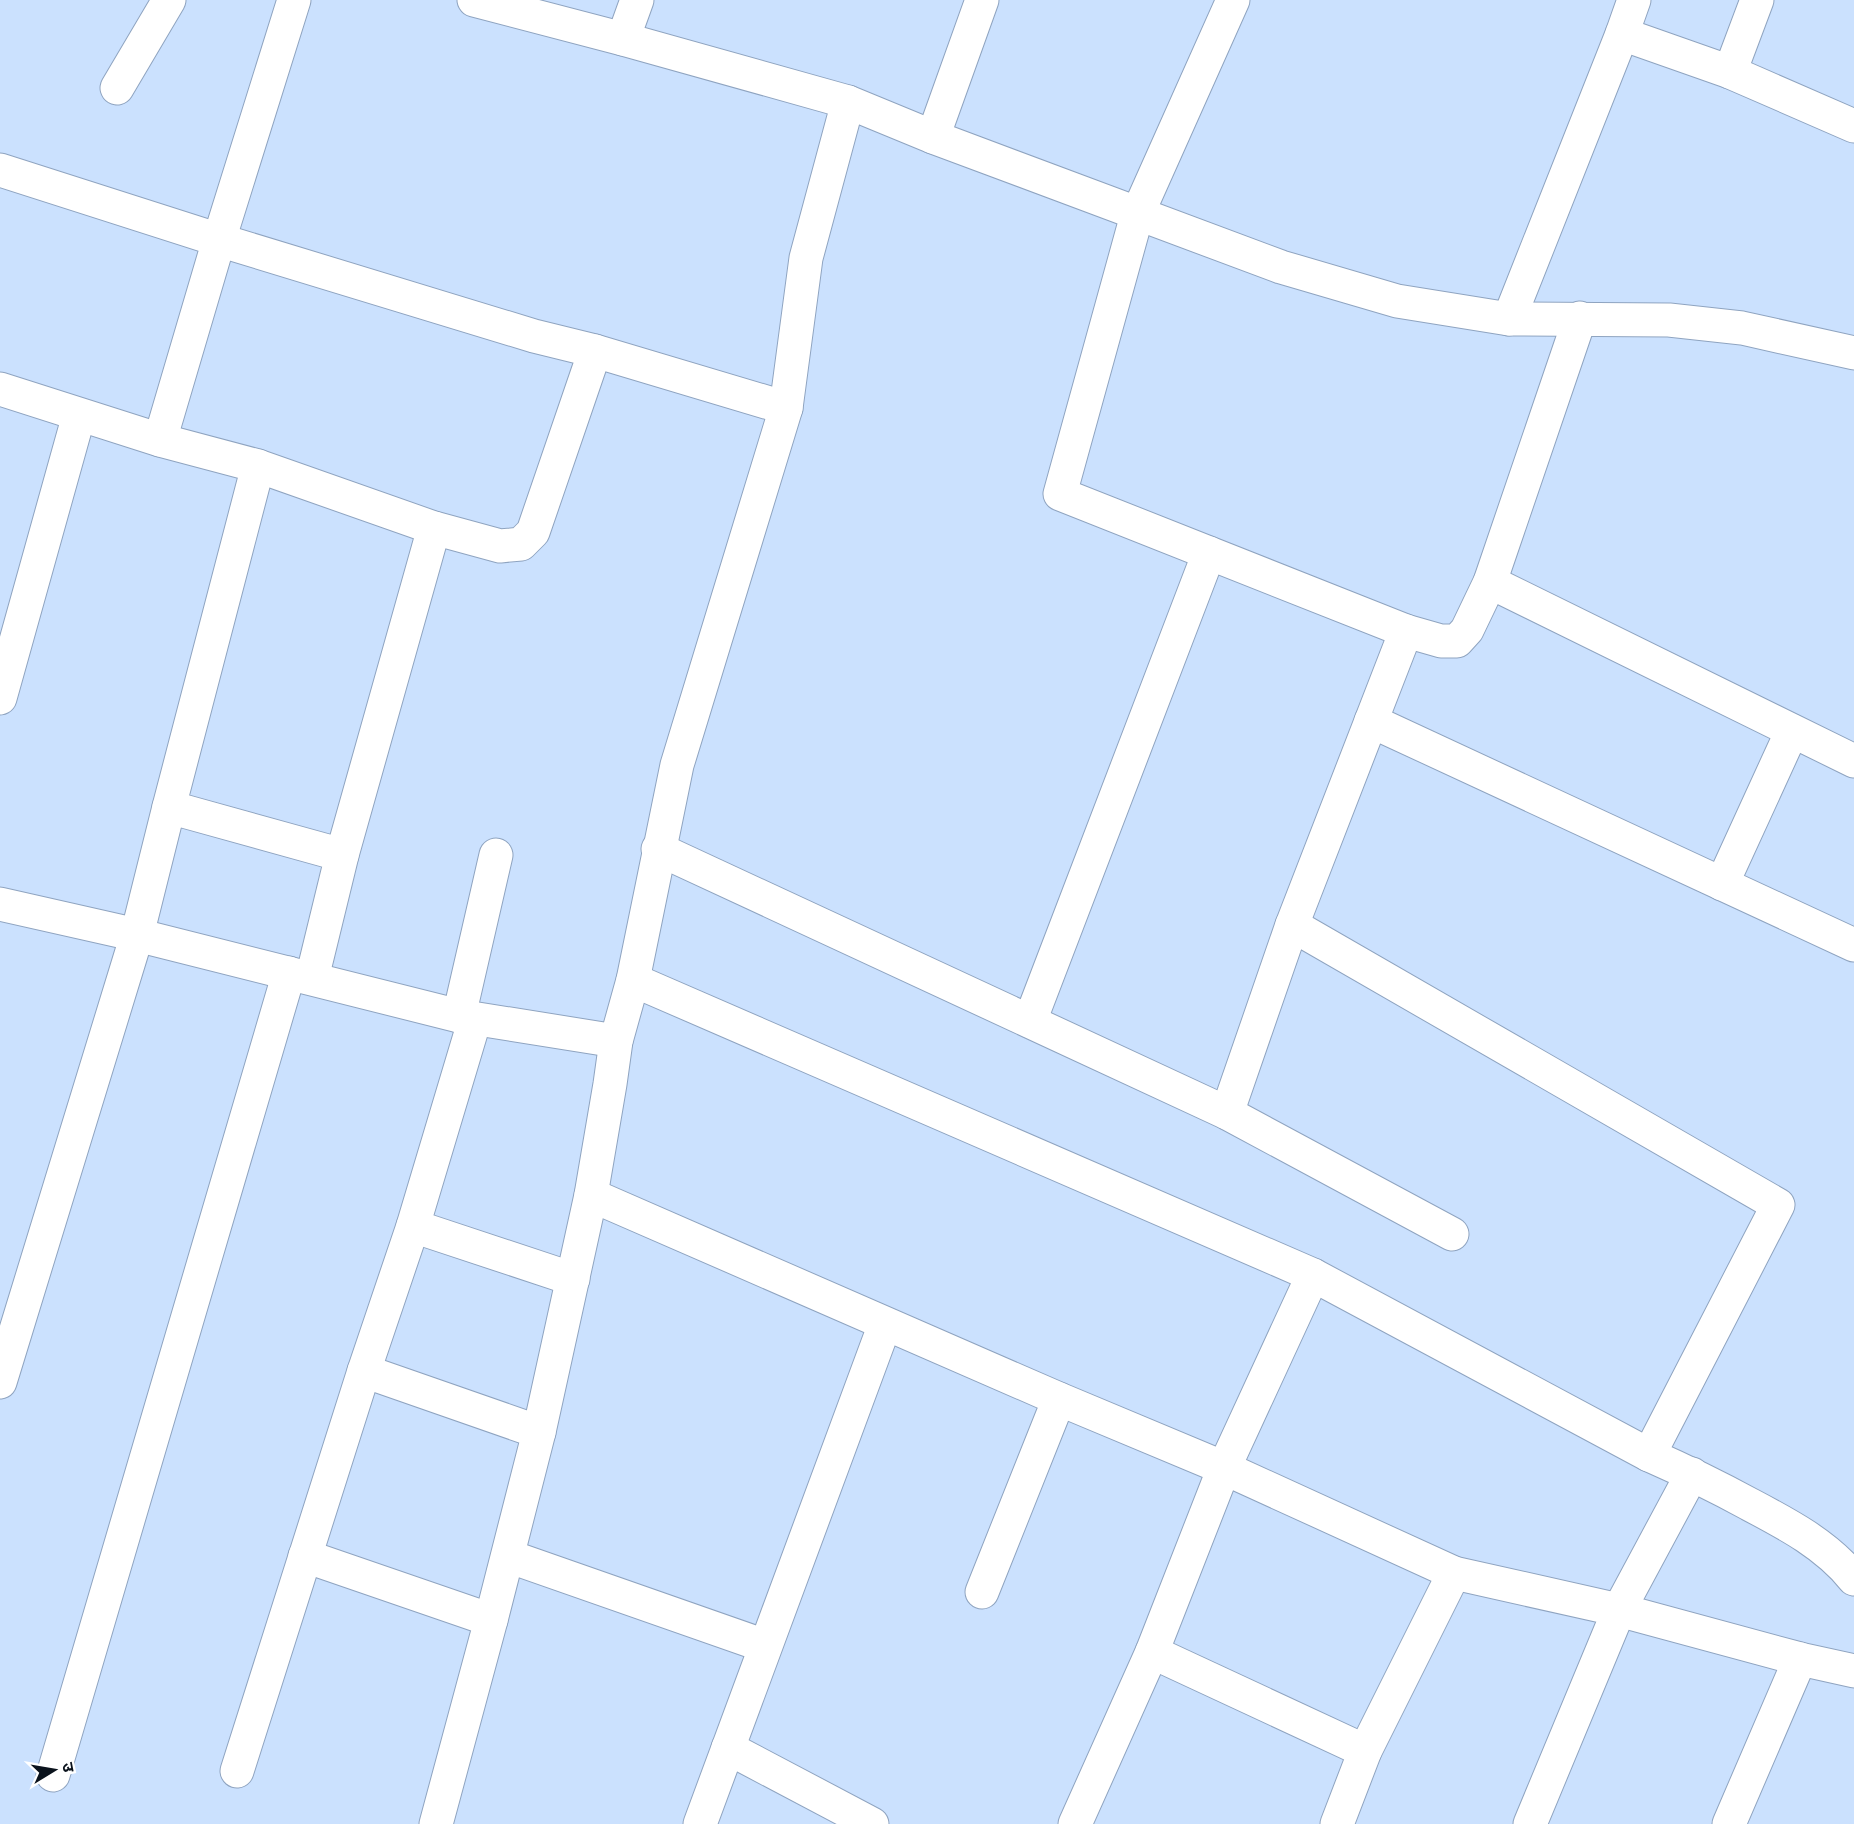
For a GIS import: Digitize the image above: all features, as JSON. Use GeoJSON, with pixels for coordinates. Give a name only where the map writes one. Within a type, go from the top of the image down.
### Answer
{"type":"FeatureCollection","features":[{"type":"Feature","properties":{"kind":"street"},"geometry":{"type":"LineString","coordinates":[[117,88],[169,0]]}},
{"type":"Feature","properties":{"kind":"street"},"geometry":{"type":"LineString","coordinates":[[160,440],[219,240],[294,0]]}},
{"type":"Feature","properties":{"kind":"street"},"geometry":{"type":"LineString","coordinates":[[474,0],[848,102],[933,138],[1137,215],[1281,267],[1397,301],[1509,319],[1669,320],[1742,328],[1854,354]]}},
{"type":"Feature","properties":{"kind":"street"},"geometry":{"type":"LineString","coordinates":[[623,39],[637,0]]}},
{"type":"Feature","properties":{"kind":"street"},"geometry":{"type":"LineString","coordinates":[[933,138],[982,0]]}},
{"type":"Feature","properties":{"kind":"street"},"geometry":{"type":"LineString","coordinates":[[1233,0],[1137,215],[1060,494],[1406,631],[1441,641],[1458,641],[1467,630],[1490,582],[1580,318]]}},
{"type":"Feature","properties":{"kind":"street"},"geometry":{"type":"LineString","coordinates":[[1509,319],[1634,0]]}},
{"type":"Feature","properties":{"kind":"street"},"geometry":{"type":"LineString","coordinates":[[1730,72],[1757,0]]}},
{"type":"Feature","properties":{"kind":"street"},"geometry":{"type":"LineString","coordinates":[[1622,34],[1730,72],[1854,126]]}},
{"type":"Feature","properties":{"kind":"street"},"geometry":{"type":"LineString","coordinates":[[436,1824],[539,1432],[591,1195],[616,1041],[633,980],[677,765],[786,408],[806,258],[848,102]]}},
{"type":"Feature","properties":{"kind":"street"},"geometry":{"type":"LineString","coordinates":[[0,170],[219,240],[534,336],[595,351],[786,408]]}},
{"type":"Feature","properties":{"kind":"street"},"geometry":{"type":"LineString","coordinates":[[0,389],[160,440],[258,466],[434,528],[500,546],[521,544],[533,532],[595,351]]}},
{"type":"Feature","properties":{"kind":"street"},"geometry":{"type":"LineString","coordinates":[[0,698],[79,415]]}},
{"type":"Feature","properties":{"kind":"street"},"geometry":{"type":"LineString","coordinates":[[0,1382],[137,935],[258,466]]}},
{"type":"Feature","properties":{"kind":"street"},"geometry":{"type":"LineString","coordinates":[[53,1775],[301,976],[342,855],[434,528]]}},
{"type":"Feature","properties":{"kind":"street"},"geometry":{"type":"LineString","coordinates":[[1030,1021],[1209,553]]}},
{"type":"Feature","properties":{"kind":"street"},"geometry":{"type":"LineString","coordinates":[[1490,582],[1854,761]]}},
{"type":"Feature","properties":{"kind":"street"},"geometry":{"type":"LineString","coordinates":[[1227,1113],[1292,925],[1406,631]]}},
{"type":"Feature","properties":{"kind":"street"},"geometry":{"type":"LineString","coordinates":[[1371,721],[1854,945]]}},
{"type":"Feature","properties":{"kind":"street"},"geometry":{"type":"LineString","coordinates":[[1722,884],[1792,731]]}},
{"type":"Feature","properties":{"kind":"street"},"geometry":{"type":"LineString","coordinates":[[169,807],[342,855]]}},
{"type":"Feature","properties":{"kind":"street"},"geometry":{"type":"LineString","coordinates":[[658,849],[1227,1113],[1452,1234]]}},
{"type":"Feature","properties":{"kind":"street"},"geometry":{"type":"LineString","coordinates":[[237,1772],[364,1371],[413,1226],[467,1018],[495,855]]}},
{"type":"Feature","properties":{"kind":"street"},"geometry":{"type":"LineString","coordinates":[[0,903],[467,1018],[616,1041]]}},
{"type":"Feature","properties":{"kind":"street"},"geometry":{"type":"LineString","coordinates":[[1292,925],[1778,1205],[1649,1455]]}},
{"type":"Feature","properties":{"kind":"street"},"geometry":{"type":"LineString","coordinates":[[633,980],[1313,1275],[1649,1455],[1692,1474],[1783,1522],[1816,1543],[1842,1564],[1854,1578]]}},
{"type":"Feature","properties":{"kind":"street"},"geometry":{"type":"LineString","coordinates":[[591,1195],[885,1324],[1224,1468],[1454,1573],[1619,1610],[1800,1659],[1854,1671]]}},
{"type":"Feature","properties":{"kind":"street"},"geometry":{"type":"LineString","coordinates":[[413,1226],[573,1280]]}},
{"type":"Feature","properties":{"kind":"street"},"geometry":{"type":"LineString","coordinates":[[1076,1824],[1152,1652],[1224,1468],[1313,1275]]}},
{"type":"Feature","properties":{"kind":"street"},"geometry":{"type":"LineString","coordinates":[[700,1824],[885,1324]]}},
{"type":"Feature","properties":{"kind":"street"},"geometry":{"type":"LineString","coordinates":[[364,1371],[539,1432]]}},
{"type":"Feature","properties":{"kind":"street"},"geometry":{"type":"LineString","coordinates":[[982,1592],[1059,1399]]}},
{"type":"Feature","properties":{"kind":"street"},"geometry":{"type":"LineString","coordinates":[[1530,1824],[1619,1610],[1692,1474]]}},
{"type":"Feature","properties":{"kind":"street"},"geometry":{"type":"LineString","coordinates":[[305,1556],[491,1620]]}},
{"type":"Feature","properties":{"kind":"street"},"geometry":{"type":"LineString","coordinates":[[508,1556],[765,1646]]}},
{"type":"Feature","properties":{"kind":"street"},"geometry":{"type":"LineString","coordinates":[[1337,1824],[1365,1751],[1454,1573]]}},
{"type":"Feature","properties":{"kind":"street"},"geometry":{"type":"LineString","coordinates":[[1152,1652],[1365,1751]]}},
{"type":"Feature","properties":{"kind":"street"},"geometry":{"type":"LineString","coordinates":[[1729,1824],[1800,1659]]}},
{"type":"Feature","properties":{"kind":"street"},"geometry":{"type":"LineString","coordinates":[[728,1748],[872,1824]]}}]}
